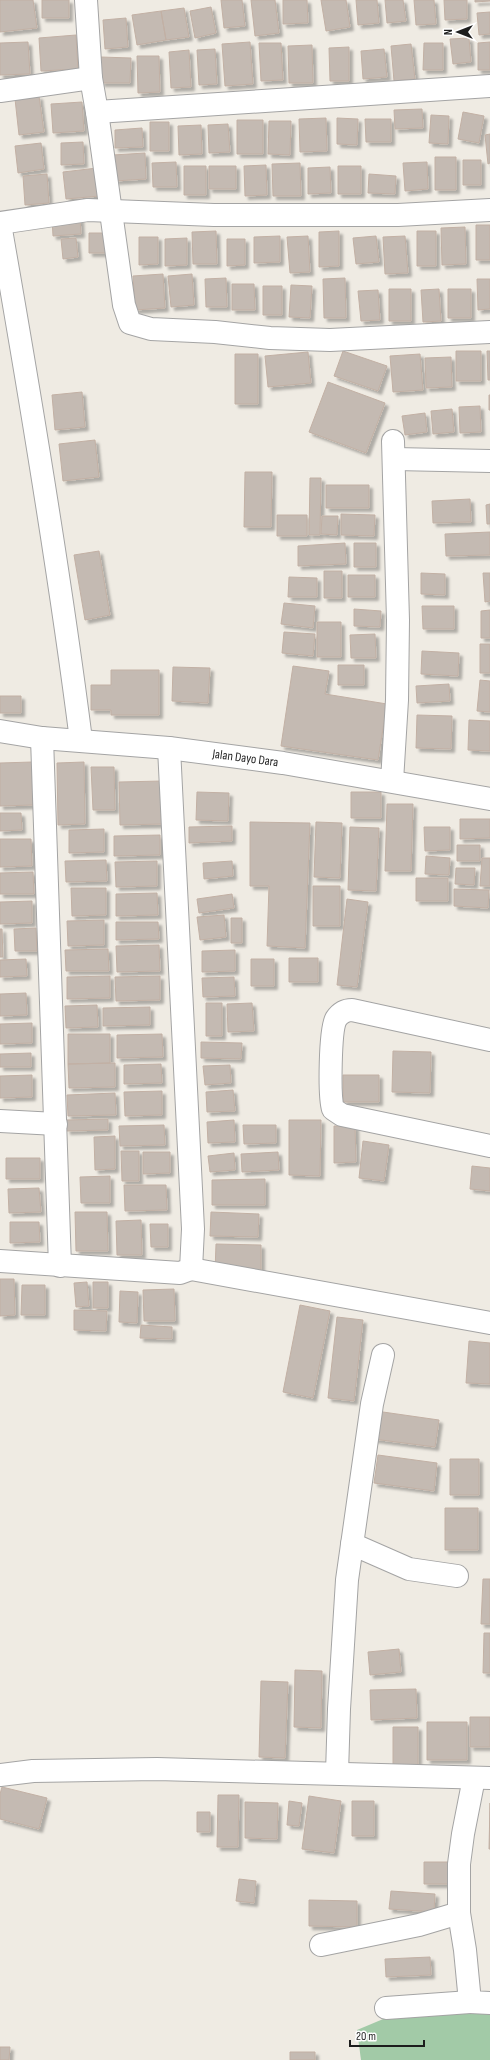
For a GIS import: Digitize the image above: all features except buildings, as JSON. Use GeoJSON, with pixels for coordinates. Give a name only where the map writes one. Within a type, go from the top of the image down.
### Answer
{"type":"FeatureCollection","features":[{"type":"Feature","properties":{"kind":"street"},"geometry":{"type":"LineString","coordinates":[[92,1],[91,78],[98,112],[124,305],[130,323],[151,329],[215,332],[270,338],[330,340],[490,332]]}},
{"type":"Feature","properties":{"kind":"street"},"geometry":{"type":"LineString","coordinates":[[0,91],[91,78]]}},
{"type":"Feature","properties":{"kind":"street"},"geometry":{"type":"LineString","coordinates":[[98,112],[490,86]]}},
{"type":"Feature","properties":{"kind":"street"},"geometry":{"type":"LineString","coordinates":[[81,740],[65,614],[0,229],[88,210],[214,215],[398,215],[490,210]]}},
{"type":"Feature","properties":{"kind":"street"},"geometry":{"type":"LineString","coordinates":[[392,781],[397,700],[398,636],[394,450],[490,461]]}},
{"type":"Feature","properties":{"kind":"street","name":"Jalan Dayo Dara"},"geometry":{"type":"LineString","coordinates":[[0,731],[42,738],[169,748],[283,763],[490,798]]}},
{"type":"Feature","properties":{"kind":"street"},"geometry":{"type":"LineString","coordinates":[[42,738],[60,1266]]}},
{"type":"Feature","properties":{"kind":"street"},"geometry":{"type":"LineString","coordinates":[[169,748],[193,1229],[191,1268]]}},
{"type":"Feature","properties":{"kind":"street"},"geometry":{"type":"LineString","coordinates":[[490,1040],[352,1010],[346,1011],[339,1015],[332,1030],[331,1095],[333,1109],[342,1116],[490,1146]]}},
{"type":"Feature","properties":{"kind":"street"},"geometry":{"type":"LineString","coordinates":[[0,1121],[56,1124]]}},
{"type":"Feature","properties":{"kind":"street"},"geometry":{"type":"LineString","coordinates":[[0,1261],[180,1273],[191,1268],[490,1323]]}},
{"type":"Feature","properties":{"kind":"street"},"geometry":{"type":"LineString","coordinates":[[337,1773],[343,1634],[352,1544],[372,1404],[383,1355]]}},
{"type":"Feature","properties":{"kind":"street"},"geometry":{"type":"LineString","coordinates":[[352,1544],[409,1569],[457,1576]]}},
{"type":"Feature","properties":{"kind":"street"},"geometry":{"type":"LineString","coordinates":[[0,1775],[33,1771],[157,1769],[482,1778],[464,1826],[459,1864],[459,1913],[465,1950],[480,2003],[386,2008]]}},
{"type":"Feature","properties":{"kind":"street"},"geometry":{"type":"LineString","coordinates":[[321,1945],[419,1925],[459,1913]]}},
{"type":"Feature","properties":{"kind":"green space"},"geometry":{"type":"Polygon","coordinates":[[[490,1995],[490,2060],[361,2060],[357,2030],[419,2004],[490,1995]]]}}]}
